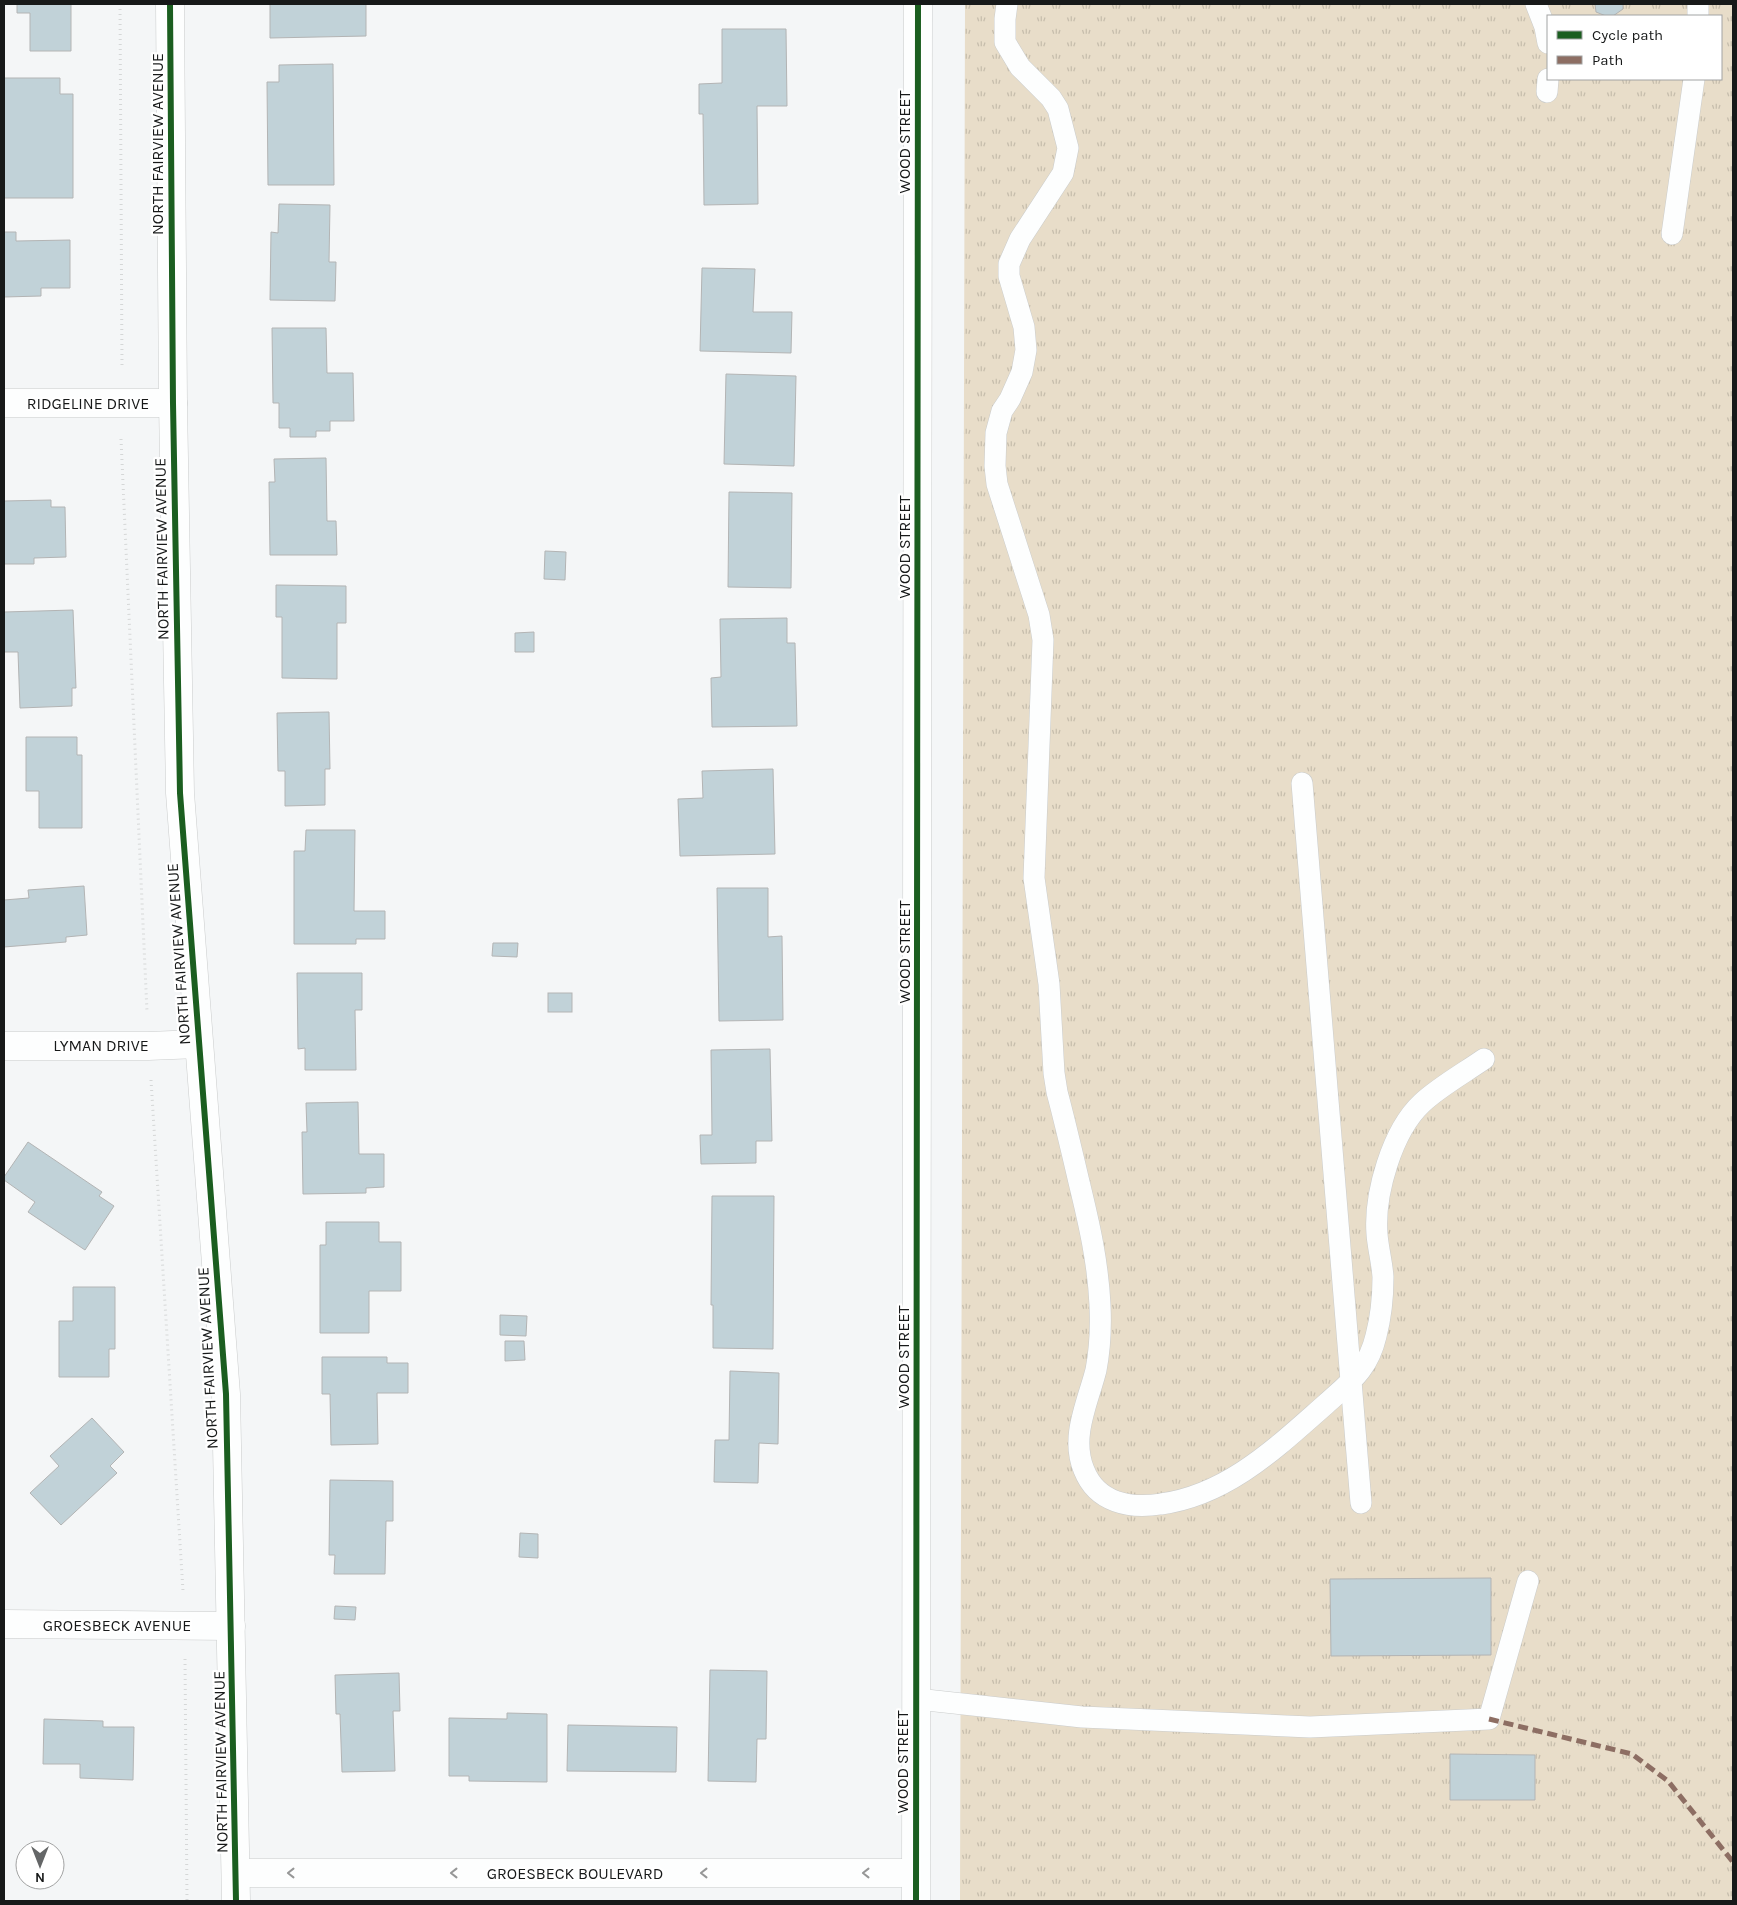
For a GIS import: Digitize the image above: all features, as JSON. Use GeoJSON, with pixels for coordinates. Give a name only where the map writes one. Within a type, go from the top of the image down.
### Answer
{"type":"FeatureCollection","features":[{"type":"Feature","properties":{"kind":"street","name":"NORTH FAIRVIEW AVENUE"},"geometry":{"type":"LineString","coordinates":[[170,4],[173,403],[180,793],[226,1394],[236,1901]]}},
{"type":"Feature","properties":{"kind":"street","name":"WOOD STREET"},"geometry":{"type":"LineString","coordinates":[[916,1901],[918,4]]}},
{"type":"Feature","properties":{"kind":"street","name":"RIDGELINE DRIVE"},"geometry":{"type":"LineString","coordinates":[[4,403],[173,403]]}},
{"type":"Feature","properties":{"kind":"street","name":"LYMAN DRIVE"},"geometry":{"type":"LineString","coordinates":[[4,1046],[198,1044]]}},
{"type":"Feature","properties":{"kind":"street","name":"GROESBECK AVENUE"},"geometry":{"type":"LineString","coordinates":[[4,1624],[231,1626]]}},
{"type":"Feature","properties":{"kind":"street","name":"GROESBECK BOULEVARD"},"geometry":{"type":"LineString","coordinates":[[236,1873],[915,1873]]}},
{"type":"Feature","properties":{"kind":"lane"},"geometry":{"type":"LineString","coordinates":[[1007,4],[1005,42],[1020,67],[1051,98],[1058,109],[1068,148],[1063,173],[1020,240],[1009,264],[1009,276],[1024,327],[1026,350],[1022,372],[1000,417],[996,434],[995,466],[1001,500],[1039,616],[1043,640],[1034,878],[1049,984],[1054,1073],[1096,1255],[1100,1305],[1098,1353],[1078,1442],[1084,1470],[1090,1481],[1106,1497],[1125,1505],[1148,1506],[1181,1501],[1213,1488],[1264,1458],[1352,1382],[1367,1364],[1380,1319],[1382,1275],[1376,1220],[1386,1165],[1406,1124],[1421,1104],[1484,1059]]}},
{"type":"Feature","properties":{"kind":"lane"},"geometry":{"type":"LineString","coordinates":[[1536,4],[1547,38]]}},
{"type":"Feature","properties":{"kind":"lane"},"geometry":{"type":"LineString","coordinates":[[1672,234],[1694,80]]}},
{"type":"Feature","properties":{"kind":"lane"},"geometry":{"type":"LineString","coordinates":[[1302,783],[1361,1503]]}},
{"type":"Feature","properties":{"kind":"lane"},"geometry":{"type":"LineString","coordinates":[[917,1699],[1082,1717],[1310,1727],[1488,1719],[1528,1581]]}},
{"type":"Feature","properties":{"kind":"path"},"geometry":{"type":"LineString","coordinates":[[120,4],[121,454],[148,1046],[183,1576],[187,1901]]}},
{"type":"Feature","properties":{"kind":"green space"},"geometry":{"type":"Polygon","coordinates":[[[965,4],[1733,4],[1733,1901],[960,1901],[965,4]]]}},
{"type":"Feature","properties":{"kind":"building"},"geometry":{"type":"Polygon","coordinates":[[[17,4],[71,4],[71,51],[30,51],[30,13],[17,13],[17,4]]]}},
{"type":"Feature","properties":{"kind":"building"},"geometry":{"type":"Polygon","coordinates":[[[270,4],[366,4],[366,36],[270,38],[270,4]]]}},
{"type":"Feature","properties":{"kind":"building"},"geometry":{"type":"Polygon","coordinates":[[[1595,4],[1623,4],[1623,9],[1614,15],[1604,15],[1596,12],[1595,4]]]}},
{"type":"Feature","properties":{"kind":"building"},"geometry":{"type":"Polygon","coordinates":[[[722,29],[786,29],[787,106],[757,106],[758,204],[704,205],[703,114],[699,114],[699,84],[722,83],[722,29]]]}},
{"type":"Feature","properties":{"kind":"building"},"geometry":{"type":"Polygon","coordinates":[[[333,64],[334,185],[268,185],[267,82],[279,82],[279,65],[333,64]]]}},
{"type":"Feature","properties":{"kind":"building"},"geometry":{"type":"Polygon","coordinates":[[[4,78],[60,78],[60,94],[73,94],[73,198],[4,198],[4,78]]]}},
{"type":"Feature","properties":{"kind":"building"},"geometry":{"type":"Polygon","coordinates":[[[279,204],[330,205],[329,262],[336,262],[335,301],[270,300],[271,232],[278,233],[279,204]]]}},
{"type":"Feature","properties":{"kind":"building"},"geometry":{"type":"Polygon","coordinates":[[[4,232],[16,232],[16,241],[70,240],[70,288],[41,288],[41,296],[4,297],[4,232]]]}},
{"type":"Feature","properties":{"kind":"building"},"geometry":{"type":"Polygon","coordinates":[[[702,268],[755,269],[753,312],[792,312],[791,353],[700,351],[702,268]]]}},
{"type":"Feature","properties":{"kind":"building"},"geometry":{"type":"Polygon","coordinates":[[[272,328],[326,328],[327,373],[353,373],[354,421],[330,421],[330,431],[316,431],[316,437],[290,437],[290,428],[279,428],[279,403],[273,403],[272,328]]]}},
{"type":"Feature","properties":{"kind":"building"},"geometry":{"type":"Polygon","coordinates":[[[726,374],[796,376],[794,466],[724,464],[726,374]]]}},
{"type":"Feature","properties":{"kind":"building"},"geometry":{"type":"Polygon","coordinates":[[[326,458],[327,521],[336,521],[337,555],[270,555],[269,482],[275,482],[274,459],[326,458]]]}},
{"type":"Feature","properties":{"kind":"building"},"geometry":{"type":"Polygon","coordinates":[[[729,492],[792,493],[791,588],[728,587],[729,492]]]}},
{"type":"Feature","properties":{"kind":"building"},"geometry":{"type":"Polygon","coordinates":[[[51,500],[51,507],[65,507],[66,557],[34,558],[34,564],[4,564],[4,501],[51,500]]]}},
{"type":"Feature","properties":{"kind":"building"},"geometry":{"type":"Polygon","coordinates":[[[545,551],[566,552],[565,580],[544,579],[545,551]]]}},
{"type":"Feature","properties":{"kind":"building"},"geometry":{"type":"Polygon","coordinates":[[[276,585],[346,586],[346,623],[337,623],[337,679],[282,678],[282,617],[276,617],[276,585]]]}},
{"type":"Feature","properties":{"kind":"building"},"geometry":{"type":"Polygon","coordinates":[[[73,610],[76,688],[72,688],[72,706],[20,708],[18,652],[4,652],[4,612],[73,610]]]}},
{"type":"Feature","properties":{"kind":"building"},"geometry":{"type":"Polygon","coordinates":[[[787,618],[787,643],[795,643],[797,726],[712,727],[711,678],[721,677],[720,619],[787,618]]]}},
{"type":"Feature","properties":{"kind":"building"},"geometry":{"type":"Polygon","coordinates":[[[534,632],[534,652],[515,652],[515,633],[534,632]]]}},
{"type":"Feature","properties":{"kind":"building"},"geometry":{"type":"Polygon","coordinates":[[[329,712],[330,769],[325,769],[325,805],[285,806],[285,771],[278,771],[277,713],[329,712]]]}},
{"type":"Feature","properties":{"kind":"building"},"geometry":{"type":"Polygon","coordinates":[[[26,737],[77,737],[77,755],[82,755],[82,828],[39,828],[39,791],[26,791],[26,737]]]}},
{"type":"Feature","properties":{"kind":"building"},"geometry":{"type":"Polygon","coordinates":[[[773,769],[775,854],[680,856],[678,799],[703,798],[702,771],[773,769]]]}},
{"type":"Feature","properties":{"kind":"building"},"geometry":{"type":"Polygon","coordinates":[[[306,830],[355,830],[354,911],[385,911],[385,939],[356,939],[356,944],[294,944],[294,851],[305,851],[306,830]]]}},
{"type":"Feature","properties":{"kind":"building"},"geometry":{"type":"Polygon","coordinates":[[[84,886],[87,935],[66,937],[66,942],[4,947],[4,900],[29,898],[28,890],[84,886]]]}},
{"type":"Feature","properties":{"kind":"building"},"geometry":{"type":"Polygon","coordinates":[[[717,888],[768,888],[768,937],[782,936],[783,1020],[719,1021],[717,888]]]}},
{"type":"Feature","properties":{"kind":"building"},"geometry":{"type":"Polygon","coordinates":[[[493,943],[518,943],[517,957],[492,956],[493,943]]]}},
{"type":"Feature","properties":{"kind":"building"},"geometry":{"type":"Polygon","coordinates":[[[297,973],[362,973],[362,1010],[355,1010],[356,1070],[305,1070],[305,1048],[298,1049],[297,973]]]}},
{"type":"Feature","properties":{"kind":"building"},"geometry":{"type":"Polygon","coordinates":[[[548,993],[572,993],[572,1012],[548,1012],[548,993]]]}},
{"type":"Feature","properties":{"kind":"building"},"geometry":{"type":"Polygon","coordinates":[[[770,1049],[772,1141],[756,1141],[756,1163],[701,1164],[700,1135],[712,1135],[711,1050],[770,1049]]]}},
{"type":"Feature","properties":{"kind":"building"},"geometry":{"type":"Polygon","coordinates":[[[358,1102],[359,1154],[384,1154],[384,1187],[366,1188],[366,1193],[303,1194],[302,1132],[307,1132],[306,1103],[358,1102]]]}},
{"type":"Feature","properties":{"kind":"building"},"geometry":{"type":"Polygon","coordinates":[[[28,1142],[102,1192],[99,1196],[114,1206],[85,1250],[28,1212],[35,1202],[4,1180],[4,1177],[28,1142]]]}},
{"type":"Feature","properties":{"kind":"building"},"geometry":{"type":"Polygon","coordinates":[[[712,1196],[774,1196],[773,1349],[713,1348],[713,1305],[711,1305],[712,1196]]]}},
{"type":"Feature","properties":{"kind":"building"},"geometry":{"type":"Polygon","coordinates":[[[326,1222],[379,1222],[379,1242],[401,1242],[401,1291],[369,1291],[369,1333],[320,1333],[320,1245],[326,1245],[326,1222]]]}},
{"type":"Feature","properties":{"kind":"building"},"geometry":{"type":"Polygon","coordinates":[[[73,1287],[115,1287],[115,1349],[109,1349],[109,1377],[59,1377],[59,1321],[73,1321],[73,1287]]]}},
{"type":"Feature","properties":{"kind":"building"},"geometry":{"type":"Polygon","coordinates":[[[500,1315],[527,1316],[526,1336],[500,1335],[500,1315]]]}},
{"type":"Feature","properties":{"kind":"building"},"geometry":{"type":"Polygon","coordinates":[[[505,1341],[524,1341],[525,1360],[505,1361],[505,1341]]]}},
{"type":"Feature","properties":{"kind":"building"},"geometry":{"type":"Polygon","coordinates":[[[322,1357],[387,1357],[387,1363],[408,1363],[408,1393],[377,1393],[378,1444],[331,1445],[330,1394],[322,1394],[322,1357]]]}},
{"type":"Feature","properties":{"kind":"building"},"geometry":{"type":"Polygon","coordinates":[[[730,1371],[779,1373],[778,1444],[759,1443],[758,1483],[714,1482],[715,1440],[729,1440],[730,1371]]]}},
{"type":"Feature","properties":{"kind":"building"},"geometry":{"type":"Polygon","coordinates":[[[92,1418],[124,1452],[110,1466],[117,1473],[61,1525],[30,1493],[59,1466],[50,1456],[92,1418]]]}},
{"type":"Feature","properties":{"kind":"building"},"geometry":{"type":"Polygon","coordinates":[[[330,1480],[393,1481],[393,1521],[386,1521],[385,1574],[334,1574],[335,1555],[329,1555],[330,1480]]]}},
{"type":"Feature","properties":{"kind":"building"},"geometry":{"type":"Polygon","coordinates":[[[520,1533],[538,1534],[538,1558],[519,1557],[520,1533]]]}},
{"type":"Feature","properties":{"kind":"building"},"geometry":{"type":"Polygon","coordinates":[[[1491,1578],[1491,1655],[1331,1656],[1330,1579],[1491,1578]]]}},
{"type":"Feature","properties":{"kind":"building"},"geometry":{"type":"Polygon","coordinates":[[[335,1606],[356,1607],[355,1620],[334,1619],[335,1606]]]}},
{"type":"Feature","properties":{"kind":"building"},"geometry":{"type":"Polygon","coordinates":[[[710,1670],[767,1671],[766,1739],[757,1739],[756,1782],[708,1781],[710,1670]]]}},
{"type":"Feature","properties":{"kind":"building"},"geometry":{"type":"Polygon","coordinates":[[[399,1673],[400,1711],[393,1711],[395,1771],[342,1772],[340,1714],[336,1714],[335,1675],[399,1673]]]}},
{"type":"Feature","properties":{"kind":"building"},"geometry":{"type":"Polygon","coordinates":[[[507,1713],[547,1714],[547,1782],[469,1781],[469,1776],[449,1776],[449,1718],[507,1719],[507,1713]]]}},
{"type":"Feature","properties":{"kind":"building"},"geometry":{"type":"Polygon","coordinates":[[[44,1719],[103,1721],[103,1727],[134,1727],[133,1780],[80,1778],[80,1764],[43,1764],[44,1719]]]}},
{"type":"Feature","properties":{"kind":"building"},"geometry":{"type":"Polygon","coordinates":[[[568,1725],[677,1727],[676,1772],[567,1771],[568,1725]]]}},
{"type":"Feature","properties":{"kind":"building"},"geometry":{"type":"Polygon","coordinates":[[[1450,1754],[1535,1755],[1535,1800],[1450,1800],[1450,1754]]]}},
{"type":"Feature","properties":{"kind":"marked path"},"geometry":{"type":"LineString","coordinates":[[1489,1719],[1632,1754],[1668,1781],[1733,1862]]}},
{"type":"Feature","properties":{"kind":"cycle path"},"geometry":{"type":"LineString","coordinates":[[170,4],[173,403],[180,793],[226,1394],[236,1901]]}},
{"type":"Feature","properties":{"kind":"cycle path"},"geometry":{"type":"LineString","coordinates":[[916,1901],[918,4]]}}]}
